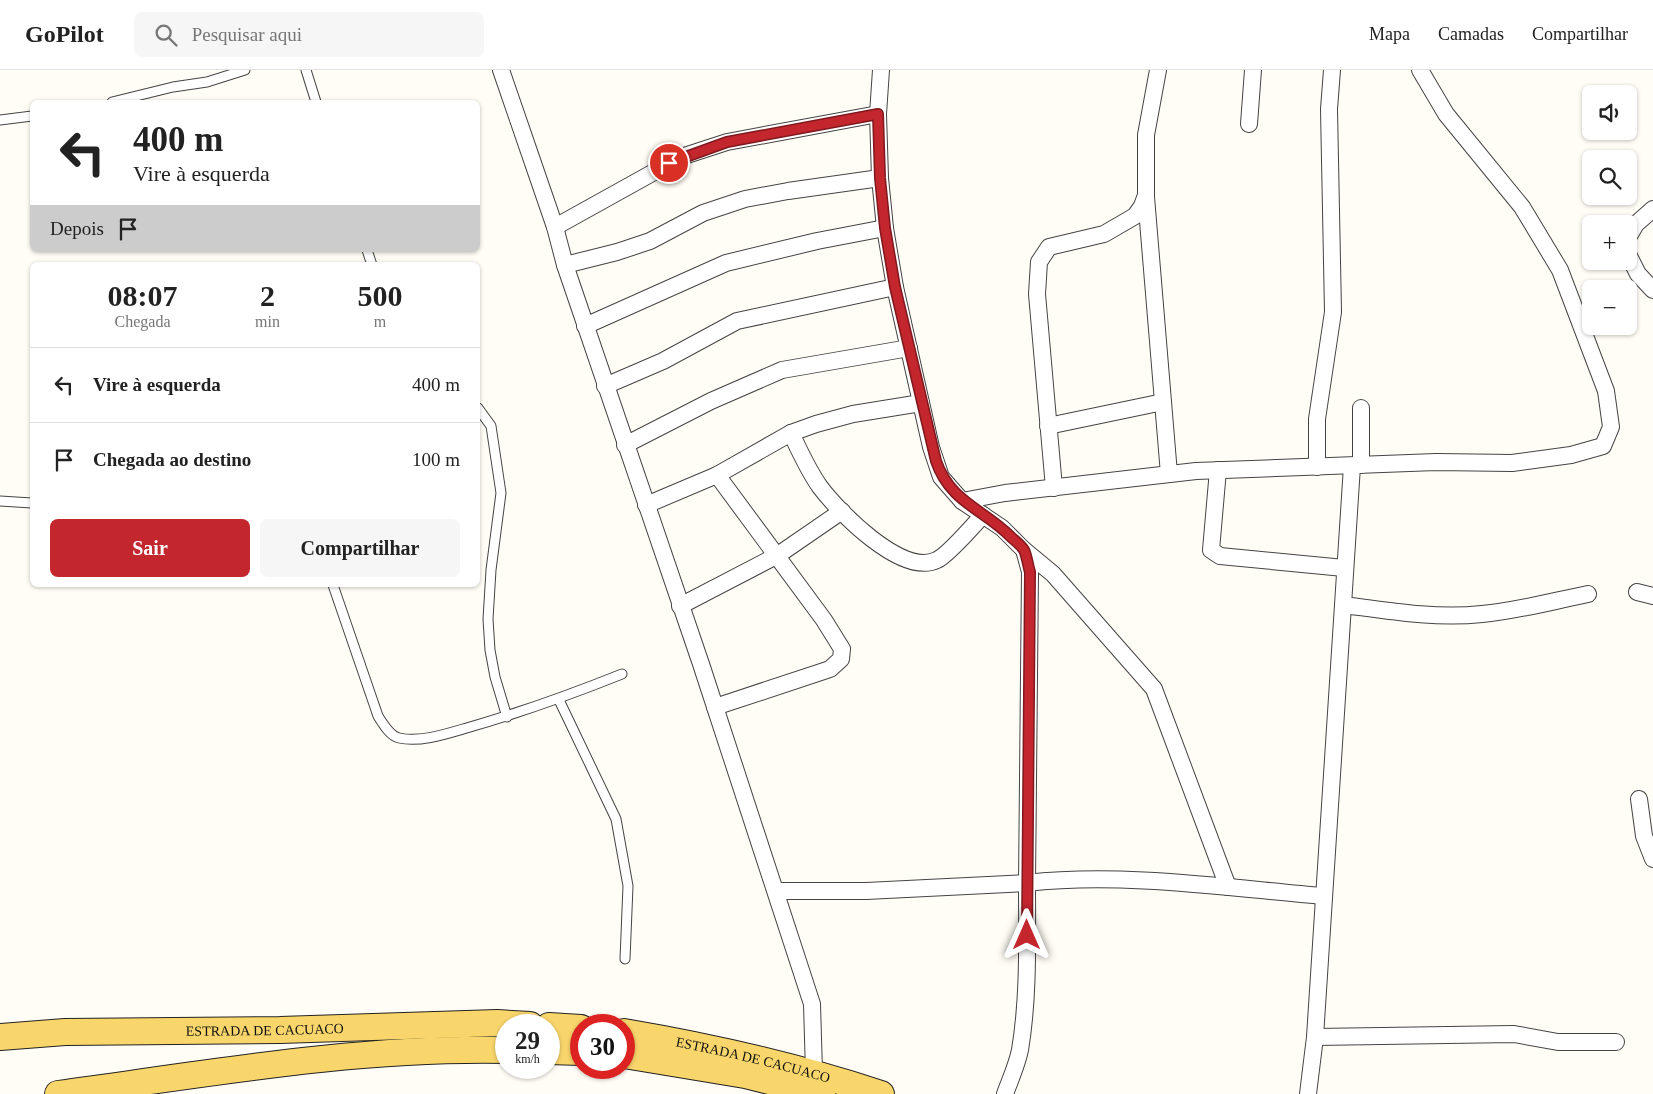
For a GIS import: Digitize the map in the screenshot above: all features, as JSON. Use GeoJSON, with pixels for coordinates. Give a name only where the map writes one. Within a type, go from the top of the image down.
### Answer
{"type":"FeatureCollection","features":[{"type":"Feature","properties":{"kind":"main road","name":"ESTRADA DE CACUACO"},"geometry":{"type":"LineString","coordinates":[[0,1037],[65,1032],[280,1030],[495,1023]]}},
{"type":"Feature","properties":{"kind":"main road","name":"ESTRADA DE CACUACO"},"geometry":{"type":"LineString","coordinates":[[635,1034],[709,1046],[818,1083]]}},
{"type":"Feature","properties":{"kind":"main road"},"geometry":{"type":"LineString","coordinates":[[58,1094],[338,1058],[476,1049],[495,1050]]}},
{"type":"Feature","properties":{"kind":"main road","name":"ESTRADA DE CACUACO"},"geometry":{"type":"LineString","coordinates":[[635,1057],[745,1076],[818,1083],[881,1094]]}},
{"type":"Feature","properties":{"kind":"street"},"geometry":{"type":"LineString","coordinates":[[500,70],[555,227],[564,265],[715,707],[812,1004],[818,1083]]}},
{"type":"Feature","properties":{"kind":"street"},"geometry":{"type":"LineString","coordinates":[[881,70],[878,114],[880,178],[885,228],[895,287],[921,403],[941,478],[962,500],[1002,528],[1059,580],[1154,689],[1228,887]]}},
{"type":"Feature","properties":{"kind":"street"},"geometry":{"type":"LineString","coordinates":[[1158,70],[1146,135],[1146,195],[1169,474]]}},
{"type":"Feature","properties":{"kind":"street"},"geometry":{"type":"LineString","coordinates":[[1249,124],[1253,70]]}},
{"type":"Feature","properties":{"kind":"street"},"geometry":{"type":"LineString","coordinates":[[1317,467],[1317,419],[1333,312],[1329,109],[1332,70]]}},
{"type":"Feature","properties":{"kind":"street"},"geometry":{"type":"LineString","coordinates":[[962,500],[1169,474],[1218,470],[1436,462],[1512,463],[1571,455],[1603,446],[1611,426],[1606,391],[1560,270],[1522,207],[1446,114],[1420,70]]}},
{"type":"Feature","properties":{"kind":"street"},"geometry":{"type":"LineString","coordinates":[[555,227],[681,157],[727,142],[878,114]]}},
{"type":"Feature","properties":{"kind":"street"},"geometry":{"type":"LineString","coordinates":[[564,265],[617,252],[650,241],[703,213],[745,199],[880,178]]}},
{"type":"Feature","properties":{"kind":"street"},"geometry":{"type":"LineString","coordinates":[[1054,488],[1037,294],[1040,262],[1048,247],[1104,234],[1131,219],[1142,206],[1146,195]]}},
{"type":"Feature","properties":{"kind":"street"},"geometry":{"type":"LineString","coordinates":[[1637,223],[1653,209]]}},
{"type":"Feature","properties":{"kind":"street"},"geometry":{"type":"LineString","coordinates":[[585,326],[726,263],[817,241],[885,228]]}},
{"type":"Feature","properties":{"kind":"street"},"geometry":{"type":"LineString","coordinates":[[1636,270],[1653,290]]}},
{"type":"Feature","properties":{"kind":"street"},"geometry":{"type":"LineString","coordinates":[[605,386],[663,361],[737,321],[895,287]]}},
{"type":"Feature","properties":{"kind":"street"},"geometry":{"type":"LineString","coordinates":[[625,445],[711,401],[782,370],[909,348]]}},
{"type":"Feature","properties":{"kind":"street"},"geometry":{"type":"LineString","coordinates":[[1048,426],[1163,402]]}},
{"type":"Feature","properties":{"kind":"street"},"geometry":{"type":"LineString","coordinates":[[646,505],[717,475],[791,433],[834,418],[921,403]]}},
{"type":"Feature","properties":{"kind":"street"},"geometry":{"type":"LineString","coordinates":[[1308,1094],[1315,1037],[1344,605],[1344,568],[1361,408]]}},
{"type":"Feature","properties":{"kind":"street"},"geometry":{"type":"LineString","coordinates":[[791,433],[810,472],[830,499],[886,550],[917,562],[938,560],[983,515]]}},
{"type":"Feature","properties":{"kind":"street"},"geometry":{"type":"LineString","coordinates":[[1218,470],[1211,550],[1214,553],[1220,556],[1344,568]]}},
{"type":"Feature","properties":{"kind":"street"},"geometry":{"type":"LineString","coordinates":[[715,707],[830,669],[841,659],[842,649],[778,555],[717,475]]}},
{"type":"Feature","properties":{"kind":"street"},"geometry":{"type":"LineString","coordinates":[[680,606],[778,555],[842,511]]}},
{"type":"Feature","properties":{"kind":"street"},"geometry":{"type":"LineString","coordinates":[[1005,1094],[1020,1052],[1027,970],[1030,572],[1024,550]]}},
{"type":"Feature","properties":{"kind":"street"},"geometry":{"type":"LineString","coordinates":[[1637,592],[1653,596]]}},
{"type":"Feature","properties":{"kind":"street"},"geometry":{"type":"LineString","coordinates":[[1344,605],[1419,614],[1459,616],[1484,614],[1588,594]]}},
{"type":"Feature","properties":{"kind":"street"},"geometry":{"type":"LineString","coordinates":[[1639,799],[1644,836],[1653,858]]}},
{"type":"Feature","properties":{"kind":"street"},"geometry":{"type":"LineString","coordinates":[[776,891],[953,888],[1065,879],[1228,887],[1323,896]]}},
{"type":"Feature","properties":{"kind":"street"},"geometry":{"type":"LineString","coordinates":[[1315,1037],[1514,1034],[1558,1042],[1616,1042]]}},
{"type":"Feature","properties":{"kind":"lane"},"geometry":{"type":"LineString","coordinates":[[120,100],[173,87],[207,82],[245,70]]}},
{"type":"Feature","properties":{"kind":"lane"},"geometry":{"type":"LineString","coordinates":[[306,70],[315,100]]}},
{"type":"Feature","properties":{"kind":"lane"},"geometry":{"type":"LineString","coordinates":[[0,120],[30,116]]}},
{"type":"Feature","properties":{"kind":"lane"},"geometry":{"type":"LineString","coordinates":[[480,411],[491,426],[501,493],[491,570],[488,619],[490,650],[495,677],[507,716]]}},
{"type":"Feature","properties":{"kind":"lane"},"geometry":{"type":"LineString","coordinates":[[0,501],[30,503]]}},
{"type":"Feature","properties":{"kind":"lane"},"geometry":{"type":"LineString","coordinates":[[334,587],[378,716],[388,730],[398,738],[422,738],[439,735],[507,716],[559,700],[622,674]]}},
{"type":"Feature","properties":{"kind":"lane"},"geometry":{"type":"LineString","coordinates":[[559,700],[616,818],[628,886],[625,959]]}},
{"type":"Feature","properties":{"kind":"route"},"geometry":{"type":"LineString","coordinates":[[669,163],[681,157],[727,142],[878,114],[880,178],[885,228],[895,287],[931,447],[941,478],[962,500],[1002,528],[1024,550],[1030,572],[1027,935]]}}]}
